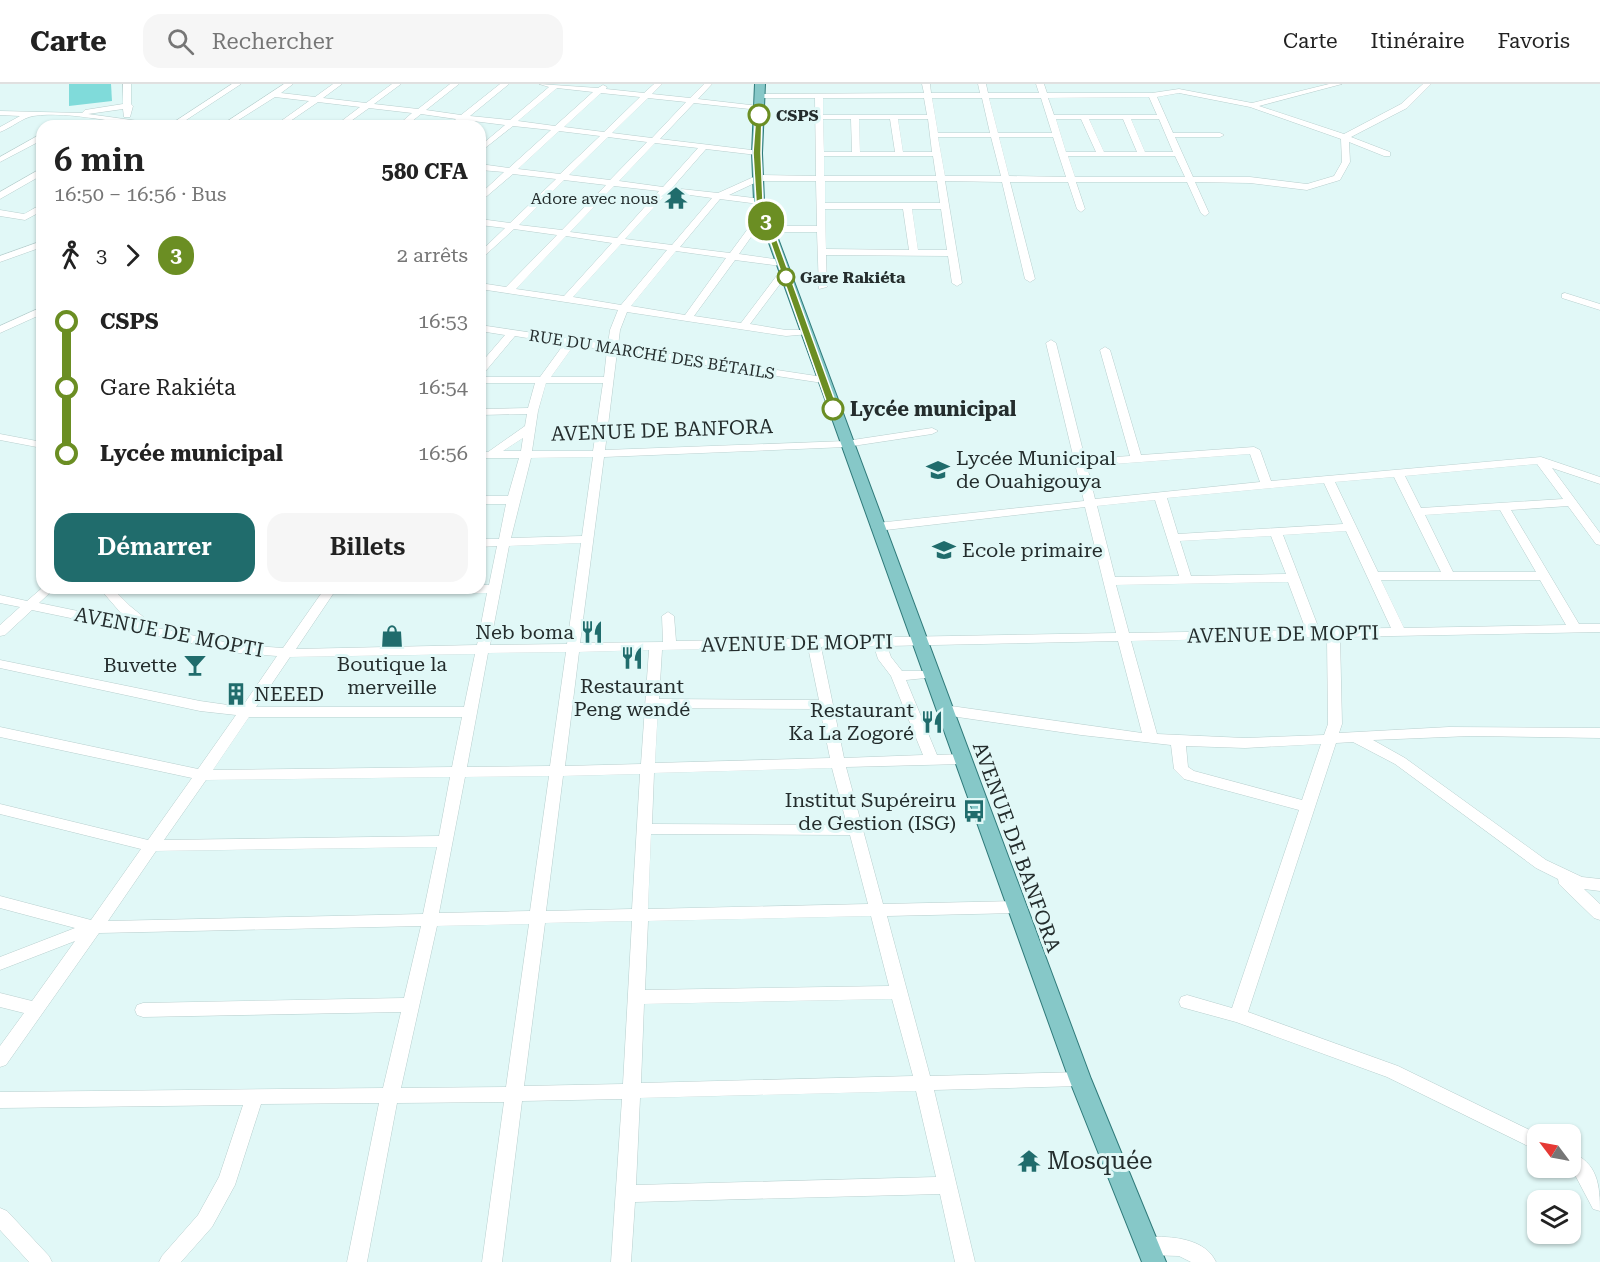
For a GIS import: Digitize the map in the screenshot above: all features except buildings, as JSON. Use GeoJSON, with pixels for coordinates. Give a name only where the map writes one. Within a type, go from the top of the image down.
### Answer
{"type":"FeatureCollection","features":[{"type":"Feature","properties":{"kind":"main road","name":"AVENUE DE BANFORA"},"geometry":{"type":"LineString","coordinates":[[760,96],[757,153],[758,178],[764,214],[917,639],[1080,1079],[1151,1254]]}},
{"type":"Feature","properties":{"kind":"street"},"geometry":{"type":"LineString","coordinates":[[124,120],[129,106],[127,84]]}},
{"type":"Feature","properties":{"kind":"street"},"geometry":{"type":"LineString","coordinates":[[181,120],[237,84]]}},
{"type":"Feature","properties":{"kind":"street"},"geometry":{"type":"LineString","coordinates":[[233,120],[289,84]]}},
{"type":"Feature","properties":{"kind":"street"},"geometry":{"type":"LineString","coordinates":[[287,120],[338,84]]}},
{"type":"Feature","properties":{"kind":"street"},"geometry":{"type":"LineString","coordinates":[[347,120],[397,84]]}},
{"type":"Feature","properties":{"kind":"street"},"geometry":{"type":"LineString","coordinates":[[409,120],[455,84]]}},
{"type":"Feature","properties":{"kind":"street"},"geometry":{"type":"LineString","coordinates":[[460,120],[504,84]]}},
{"type":"Feature","properties":{"kind":"street"},"geometry":{"type":"LineString","coordinates":[[543,84],[692,101],[760,96],[1152,95],[1179,91],[1252,105],[1338,84]]}},
{"type":"Feature","properties":{"kind":"street"},"geometry":{"type":"LineString","coordinates":[[486,194],[607,84]]}},
{"type":"Feature","properties":{"kind":"street"},"geometry":{"type":"LineString","coordinates":[[486,251],[658,84]]}},
{"type":"Feature","properties":{"kind":"street"},"geometry":{"type":"LineString","coordinates":[[508,291],[708,84]]}},
{"type":"Feature","properties":{"kind":"street"},"geometry":{"type":"LineString","coordinates":[[926,84],[957,283]]}},
{"type":"Feature","properties":{"kind":"street"},"geometry":{"type":"LineString","coordinates":[[982,84],[1030,279]]}},
{"type":"Feature","properties":{"kind":"street"},"geometry":{"type":"LineString","coordinates":[[1040,84],[1081,209]]}},
{"type":"Feature","properties":{"kind":"street"},"geometry":{"type":"LineString","coordinates":[[1179,91],[1189,84],[1345,137],[1387,154]]}},
{"type":"Feature","properties":{"kind":"street"},"geometry":{"type":"LineString","coordinates":[[1345,137],[1404,106],[1427,84]]}},
{"type":"Feature","properties":{"kind":"street"},"geometry":{"type":"LineString","coordinates":[[486,145],[556,85]]}},
{"type":"Feature","properties":{"kind":"street"},"geometry":{"type":"LineString","coordinates":[[273,94],[757,153]]}},
{"type":"Feature","properties":{"kind":"street"},"geometry":{"type":"LineString","coordinates":[[1152,95],[1205,213]]}},
{"type":"Feature","properties":{"kind":"street"},"geometry":{"type":"LineString","coordinates":[[819,96],[822,287]]}},
{"type":"Feature","properties":{"kind":"street"},"geometry":{"type":"LineString","coordinates":[[71,114],[129,106]]}},
{"type":"Feature","properties":{"kind":"street"},"geometry":{"type":"LineString","coordinates":[[0,130],[32,112]]}},
{"type":"Feature","properties":{"kind":"street"},"geometry":{"type":"LineString","coordinates":[[0,113],[71,114],[102,120]]}},
{"type":"Feature","properties":{"kind":"street"},"geometry":{"type":"LineString","coordinates":[[74,120],[81,116]]}},
{"type":"Feature","properties":{"kind":"street"},"geometry":{"type":"LineString","coordinates":[[820,117],[931,117]]}},
{"type":"Feature","properties":{"kind":"street"},"geometry":{"type":"LineString","coordinates":[[855,117],[856,154]]}},
{"type":"Feature","properties":{"kind":"street"},"geometry":{"type":"LineString","coordinates":[[894,117],[899,154]]}},
{"type":"Feature","properties":{"kind":"street"},"geometry":{"type":"LineString","coordinates":[[1051,117],[1162,117]]}},
{"type":"Feature","properties":{"kind":"street"},"geometry":{"type":"LineString","coordinates":[[1084,117],[1101,154]]}},
{"type":"Feature","properties":{"kind":"street"},"geometry":{"type":"LineString","coordinates":[[1126,117],[1142,154]]}},
{"type":"Feature","properties":{"kind":"street"},"geometry":{"type":"LineString","coordinates":[[934,135],[1057,135]]}},
{"type":"Feature","properties":{"kind":"street"},"geometry":{"type":"LineString","coordinates":[[1170,135],[1220,135]]}},
{"type":"Feature","properties":{"kind":"street"},"geometry":{"type":"LineString","coordinates":[[492,1262],[612,349],[615,330],[624,308],[717,197],[758,178],[1250,180],[1307,187],[1337,178],[1346,162],[1345,137]]}},
{"type":"Feature","properties":{"kind":"street"},"geometry":{"type":"LineString","coordinates":[[0,160],[36,140]]}},
{"type":"Feature","properties":{"kind":"street"},"geometry":{"type":"LineString","coordinates":[[566,299],[705,146]]}},
{"type":"Feature","properties":{"kind":"street"},"geometry":{"type":"LineString","coordinates":[[820,154],[937,154]]}},
{"type":"Feature","properties":{"kind":"street"},"geometry":{"type":"LineString","coordinates":[[1063,154],[1179,154]]}},
{"type":"Feature","properties":{"kind":"street"},"geometry":{"type":"LineString","coordinates":[[486,168],[717,197],[764,214],[822,229]]}},
{"type":"Feature","properties":{"kind":"street"},"geometry":{"type":"LineString","coordinates":[[0,196],[36,175]]}},
{"type":"Feature","properties":{"kind":"street"},"geometry":{"type":"LineString","coordinates":[[821,206],[945,206]]}},
{"type":"Feature","properties":{"kind":"street"},"geometry":{"type":"LineString","coordinates":[[908,206],[914,252]]}},
{"type":"Feature","properties":{"kind":"street"},"geometry":{"type":"LineString","coordinates":[[25,217],[36,211]]}},
{"type":"Feature","properties":{"kind":"street"},"geometry":{"type":"LineString","coordinates":[[0,213],[36,220]]}},
{"type":"Feature","properties":{"kind":"street"},"geometry":{"type":"LineString","coordinates":[[687,318],[764,214]]}},
{"type":"Feature","properties":{"kind":"street"},"geometry":{"type":"LineString","coordinates":[[486,223],[732,256],[783,267],[744,326]]}},
{"type":"Feature","properties":{"kind":"street"},"geometry":{"type":"LineString","coordinates":[[0,259],[36,246]]}},
{"type":"Feature","properties":{"kind":"street"},"geometry":{"type":"LineString","coordinates":[[822,252],[953,253]]}},
{"type":"Feature","properties":{"kind":"street"},"geometry":{"type":"LineString","coordinates":[[486,287],[786,333],[806,332]]}},
{"type":"Feature","properties":{"kind":"street"},"geometry":{"type":"LineString","coordinates":[[1565,296],[1600,307]]}},
{"type":"Feature","properties":{"kind":"street"},"geometry":{"type":"LineString","coordinates":[[0,330],[36,313]]}},
{"type":"Feature","properties":{"kind":"street","name":"RUE DU MARCHÉ DES BÉTAILS"},"geometry":{"type":"LineString","coordinates":[[486,329],[823,380]]}},
{"type":"Feature","properties":{"kind":"street"},"geometry":{"type":"LineString","coordinates":[[486,364],[512,333]]}},
{"type":"Feature","properties":{"kind":"street"},"geometry":{"type":"LineString","coordinates":[[357,1262],[390,1095],[430,921],[503,543],[526,455],[533,411],[542,380],[570,343]]}},
{"type":"Feature","properties":{"kind":"street"},"geometry":{"type":"LineString","coordinates":[[1051,343],[1150,738]]}},
{"type":"Feature","properties":{"kind":"street"},"geometry":{"type":"LineString","coordinates":[[1105,350],[1137,459]]}},
{"type":"Feature","properties":{"kind":"street"},"geometry":{"type":"LineString","coordinates":[[486,380],[608,380]]}},
{"type":"Feature","properties":{"kind":"street"},"geometry":{"type":"LineString","coordinates":[[486,412],[533,411]]}},
{"type":"Feature","properties":{"kind":"street"},"geometry":{"type":"LineString","coordinates":[[486,454],[530,428]]}},
{"type":"Feature","properties":{"kind":"street"},"geometry":{"type":"LineString","coordinates":[[846,444],[932,431]]}},
{"type":"Feature","properties":{"kind":"street"},"geometry":{"type":"LineString","coordinates":[[0,437],[36,444]]}},
{"type":"Feature","properties":{"kind":"street","name":"AVENUE DE BANFORA"},"geometry":{"type":"LineString","coordinates":[[486,455],[598,454],[846,444]]}},
{"type":"Feature","properties":{"kind":"street"},"geometry":{"type":"LineString","coordinates":[[1081,463],[1254,450],[1266,485]]}},
{"type":"Feature","properties":{"kind":"street"},"geometry":{"type":"LineString","coordinates":[[877,527],[1266,485],[1541,460],[1600,481]]}},
{"type":"Feature","properties":{"kind":"street"},"geometry":{"type":"LineString","coordinates":[[1541,460],[1600,541]]}},
{"type":"Feature","properties":{"kind":"street"},"geometry":{"type":"LineString","coordinates":[[1398,473],[1449,576]]}},
{"type":"Feature","properties":{"kind":"street"},"geometry":{"type":"LineString","coordinates":[[1328,479],[1399,632]]}},
{"type":"Feature","properties":{"kind":"street"},"geometry":{"type":"LineString","coordinates":[[1160,496],[1186,580]]}},
{"type":"Feature","properties":{"kind":"street"},"geometry":{"type":"LineString","coordinates":[[486,500],[513,500]]}},
{"type":"Feature","properties":{"kind":"street"},"geometry":{"type":"LineString","coordinates":[[1417,512],[1573,502]]}},
{"type":"Feature","properties":{"kind":"street"},"geometry":{"type":"LineString","coordinates":[[1503,506],[1575,629]]}},
{"type":"Feature","properties":{"kind":"street"},"geometry":{"type":"LineString","coordinates":[[1173,538],[1350,527]]}},
{"type":"Feature","properties":{"kind":"street"},"geometry":{"type":"LineString","coordinates":[[1276,532],[1314,634]]}},
{"type":"Feature","properties":{"kind":"street"},"geometry":{"type":"LineString","coordinates":[[486,543],[587,539]]}},
{"type":"Feature","properties":{"kind":"street"},"geometry":{"type":"LineString","coordinates":[[1373,576],[1544,576]]}},
{"type":"Feature","properties":{"kind":"street"},"geometry":{"type":"LineString","coordinates":[[1109,581],[1294,578]]}},
{"type":"Feature","properties":{"kind":"street"},"geometry":{"type":"LineString","coordinates":[[486,589],[494,589]]}},
{"type":"Feature","properties":{"kind":"street"},"geometry":{"type":"LineString","coordinates":[[0,632],[42,594]]}},
{"type":"Feature","properties":{"kind":"street"},"geometry":{"type":"LineString","coordinates":[[113,594],[125,609],[156,632]]}},
{"type":"Feature","properties":{"kind":"street"},"geometry":{"type":"LineString","coordinates":[[0,1060],[247,712],[327,594]]}},
{"type":"Feature","properties":{"kind":"street","name":"AVENUE DE MOPTI"},"geometry":{"type":"LineString","coordinates":[[0,599],[239,649],[288,653],[917,639],[1600,628]]}},
{"type":"Feature","properties":{"kind":"street"},"geometry":{"type":"LineString","coordinates":[[621,1262],[633,1090],[646,769],[651,703],[668,616]]}},
{"type":"Feature","properties":{"kind":"street"},"geometry":{"type":"LineString","coordinates":[[1238,1016],[1335,724],[1333,633]]}},
{"type":"Feature","properties":{"kind":"street"},"geometry":{"type":"LineString","coordinates":[[879,641],[885,659],[893,666],[898,676],[932,760]]}},
{"type":"Feature","properties":{"kind":"street"},"geometry":{"type":"LineString","coordinates":[[814,643],[838,763],[923,1082],[965,1262]]}},
{"type":"Feature","properties":{"kind":"street"},"geometry":{"type":"LineString","coordinates":[[0,664],[200,706],[247,712],[470,712]]}},
{"type":"Feature","properties":{"kind":"street"},"geometry":{"type":"LineString","coordinates":[[898,676],[930,674]]}},
{"type":"Feature","properties":{"kind":"street"},"geometry":{"type":"LineString","coordinates":[[651,703],[826,705]]}},
{"type":"Feature","properties":{"kind":"street"},"geometry":{"type":"LineString","coordinates":[[944,710],[1150,738],[1219,743],[1330,741],[1425,732],[1517,730],[1600,733]]}},
{"type":"Feature","properties":{"kind":"street"},"geometry":{"type":"LineString","coordinates":[[0,732],[202,775],[558,771],[962,759]]}},
{"type":"Feature","properties":{"kind":"street"},"geometry":{"type":"LineString","coordinates":[[1357,738],[1400,761],[1541,864],[1578,883],[1600,885]]}},
{"type":"Feature","properties":{"kind":"street"},"geometry":{"type":"LineString","coordinates":[[1178,740],[1181,769],[1189,775],[1308,807]]}},
{"type":"Feature","properties":{"kind":"street"},"geometry":{"type":"LineString","coordinates":[[0,809],[152,846],[446,841]]}},
{"type":"Feature","properties":{"kind":"street"},"geometry":{"type":"LineString","coordinates":[[643,829],[857,830]]}},
{"type":"Feature","properties":{"kind":"street"},"geometry":{"type":"LineString","coordinates":[[1562,876],[1600,914]]}},
{"type":"Feature","properties":{"kind":"street"},"geometry":{"type":"LineString","coordinates":[[0,902],[94,927],[1017,907]]}},
{"type":"Feature","properties":{"kind":"street"},"geometry":{"type":"LineString","coordinates":[[0,963],[94,927]]}},
{"type":"Feature","properties":{"kind":"street"},"geometry":{"type":"LineString","coordinates":[[636,997],[900,992]]}},
{"type":"Feature","properties":{"kind":"street"},"geometry":{"type":"LineString","coordinates":[[0,1000],[36,1009]]}},
{"type":"Feature","properties":{"kind":"street"},"geometry":{"type":"LineString","coordinates":[[1187,1002],[1238,1016],[1392,1071],[1527,1138]]}},
{"type":"Feature","properties":{"kind":"street"},"geometry":{"type":"LineString","coordinates":[[143,1010],[411,1005]]}},
{"type":"Feature","properties":{"kind":"street"},"geometry":{"type":"LineString","coordinates":[[0,1101],[514,1094],[1080,1079]]}},
{"type":"Feature","properties":{"kind":"street"},"geometry":{"type":"LineString","coordinates":[[169,1262],[205,1221],[228,1179],[254,1097]]}},
{"type":"Feature","properties":{"kind":"street"},"geometry":{"type":"LineString","coordinates":[[1581,1168],[1600,1203]]}},
{"type":"Feature","properties":{"kind":"street"},"geometry":{"type":"LineString","coordinates":[[626,1194],[947,1185]]}},
{"type":"Feature","properties":{"kind":"street"},"geometry":{"type":"LineString","coordinates":[[0,1217],[42,1262]]}},
{"type":"Feature","properties":{"kind":"street"},"geometry":{"type":"LineString","coordinates":[[1151,1254],[1179,1245],[1197,1253],[1206,1262]]}},
{"type":"Feature","properties":{"kind":"shaded area"},"geometry":{"type":"Polygon","coordinates":[[[69,84],[111,84],[112,101],[69,106],[69,84]]]}},
{"type":"Feature","properties":{"kind":"bus line","name":"3"},"geometry":{"type":"LineString","coordinates":[[759,115],[757,130],[759,201],[833,409]]}},
{"type":"Feature","properties":{"kind":"place","name":"CSPS"},"geometry":{"type":"Point","coordinates":[759,115]}},
{"type":"Feature","properties":{"kind":"place","name":"Adore avec nous"},"geometry":{"type":"Point","coordinates":[676,198]}},
{"type":"Feature","properties":{"kind":"place","name":"Gare Rakiéta"},"geometry":{"type":"Point","coordinates":[786,277]}},
{"type":"Feature","properties":{"kind":"place","name":"Lycée municipal"},"geometry":{"type":"Point","coordinates":[833,409]}},
{"type":"Feature","properties":{"kind":"place","name":"Lycée Municipal de Ouahigouya"},"geometry":{"type":"Point","coordinates":[938,470]}},
{"type":"Feature","properties":{"kind":"place","name":"Ecole primaire"},"geometry":{"type":"Point","coordinates":[944,550]}},
{"type":"Feature","properties":{"kind":"place","name":"Neb boma"},"geometry":{"type":"Point","coordinates":[592,632]}},
{"type":"Feature","properties":{"kind":"place","name":"Boutique la merveille"},"geometry":{"type":"Point","coordinates":[392,636]}},
{"type":"Feature","properties":{"kind":"place","name":"Restaurant Peng wendé"},"geometry":{"type":"Point","coordinates":[632,658]}},
{"type":"Feature","properties":{"kind":"place","name":"Buvette"},"geometry":{"type":"Point","coordinates":[195,665]}},
{"type":"Feature","properties":{"kind":"place","name":"NEEED"},"geometry":{"type":"Point","coordinates":[236,694]}},
{"type":"Feature","properties":{"kind":"place","name":"Restaurant Ka La Zogoré"},"geometry":{"type":"Point","coordinates":[932,722]}},
{"type":"Feature","properties":{"kind":"place","name":"Institut Supéreiru de Gestion (ISG)"},"geometry":{"type":"Point","coordinates":[974,811]}},
{"type":"Feature","properties":{"kind":"place","name":"Mosquée"},"geometry":{"type":"Point","coordinates":[1029,1161]}}]}
